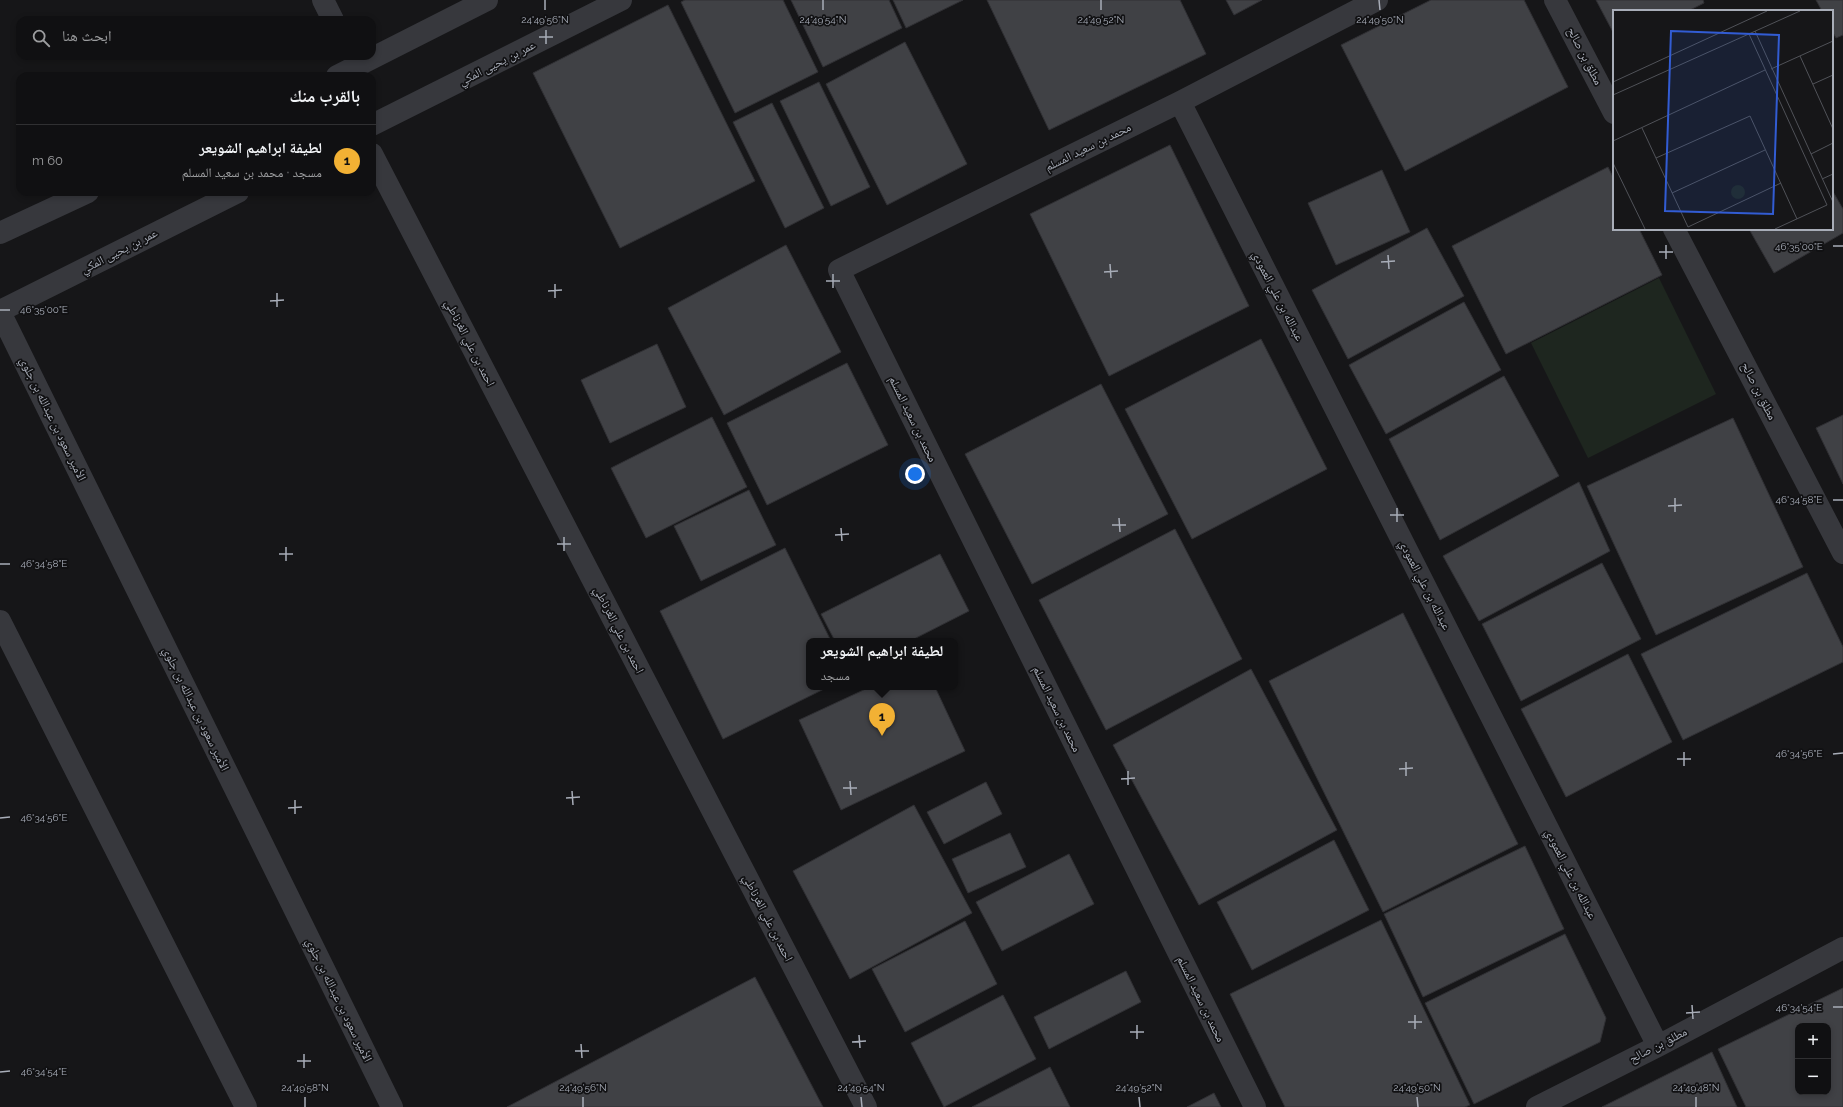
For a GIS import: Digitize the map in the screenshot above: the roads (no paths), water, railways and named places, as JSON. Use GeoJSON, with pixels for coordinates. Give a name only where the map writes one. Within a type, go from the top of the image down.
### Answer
{"type":"FeatureCollection","features":[{"type":"Feature","properties":{"kind":"street"},"geometry":{"type":"LineString","coordinates":[[323,0],[331,16]]}},
{"type":"Feature","properties":{"kind":"street"},"geometry":{"type":"LineString","coordinates":[[376,53],[487,0]]}},
{"type":"Feature","properties":{"kind":"street","name":"عمر بن يحيى المكي"},"geometry":{"type":"LineString","coordinates":[[376,123],[621,0]]}},
{"type":"Feature","properties":{"kind":"street","name":"محمد بن سعيد المسلم"},"geometry":{"type":"LineString","coordinates":[[1254,1107],[839,270],[1180,102],[1377,0]]}},
{"type":"Feature","properties":{"kind":"street","name":"مطلق بن صالح"},"geometry":{"type":"LineString","coordinates":[[1555,0],[1613,111]]}},
{"type":"Feature","properties":{"kind":"street"},"geometry":{"type":"LineString","coordinates":[[348,66],[361,60]]}},
{"type":"Feature","properties":{"kind":"street","name":"عبدالله بن علي العمودي"},"geometry":{"type":"LineString","coordinates":[[1180,102],[1658,1046]]}},
{"type":"Feature","properties":{"kind":"street","name":"احمد بن علي الغرناطي"},"geometry":{"type":"LineString","coordinates":[[376,162],[866,1107]]}},
{"type":"Feature","properties":{"kind":"street"},"geometry":{"type":"LineString","coordinates":[[0,233],[79,196]]}},
{"type":"Feature","properties":{"kind":"street","name":"عمر بن يحيى المكي"},"geometry":{"type":"LineString","coordinates":[[0,311],[230,196]]}},
{"type":"Feature","properties":{"kind":"street","name":"مطلق بن صالح"},"geometry":{"type":"LineString","coordinates":[[1675,230],[1843,553]]}},
{"type":"Feature","properties":{"kind":"street","name":"الأمير سعود بن عبدالله بن جلوي"},"geometry":{"type":"LineString","coordinates":[[0,311],[392,1107]]}},
{"type":"Feature","properties":{"kind":"street"},"geometry":{"type":"LineString","coordinates":[[0,621],[246,1107]]}},
{"type":"Feature","properties":{"kind":"street","name":"مطلق بن صالح"},"geometry":{"type":"LineString","coordinates":[[1537,1107],[1658,1046],[1843,948]]}},
{"type":"Feature","properties":{"kind":"place","name":"لطيفة ابراهيم الشويعر"},"geometry":{"type":"Point","coordinates":[882,736]}}]}
